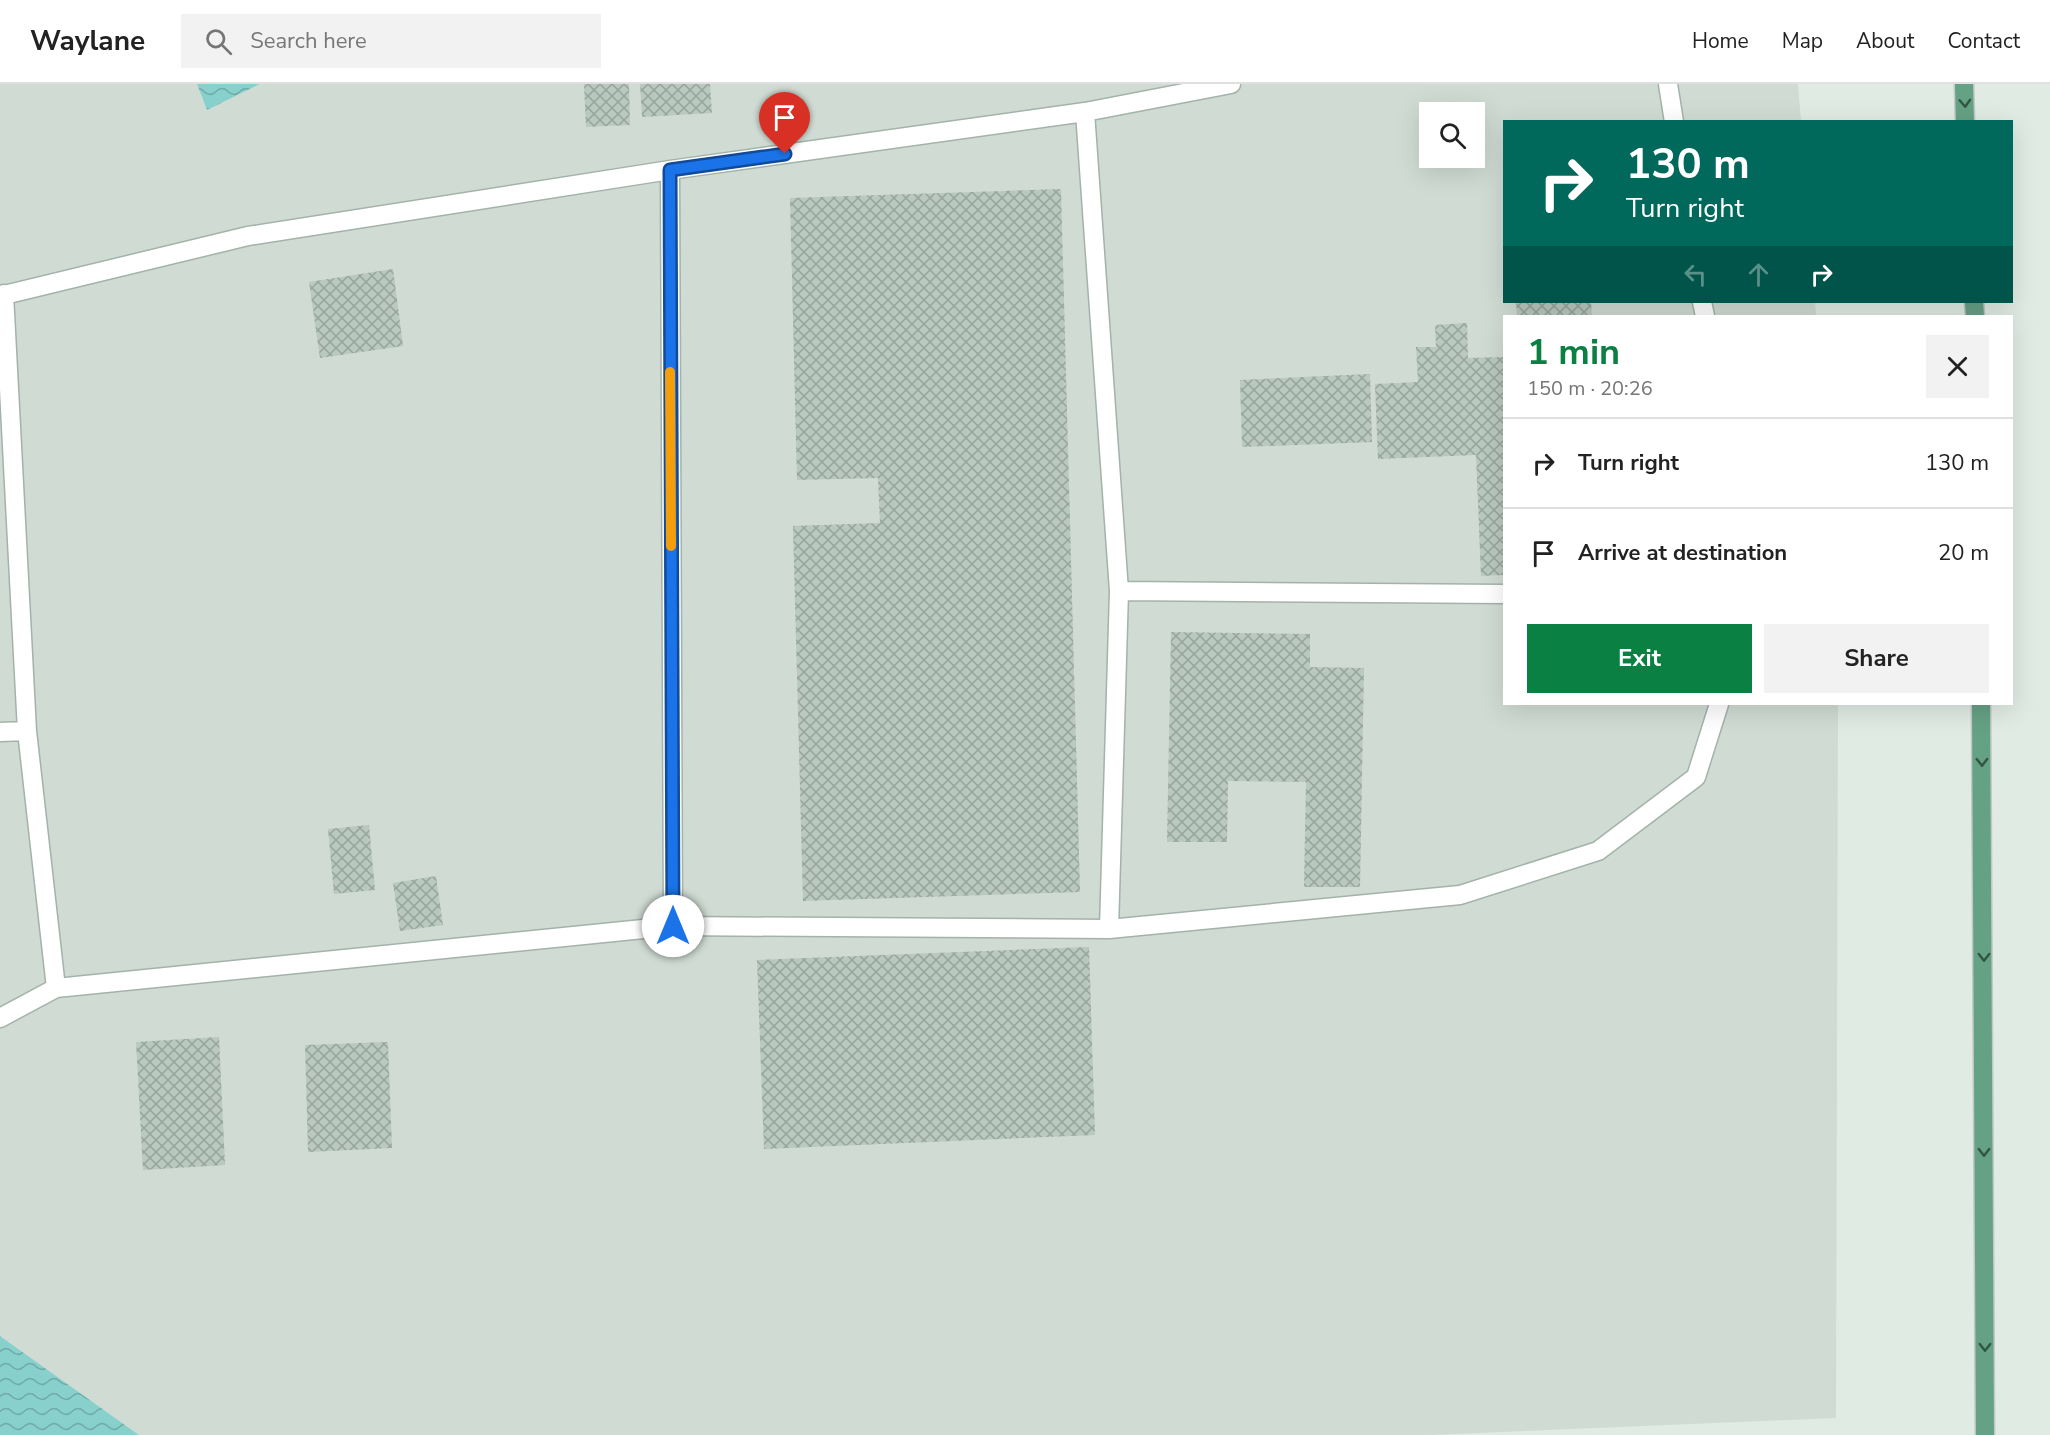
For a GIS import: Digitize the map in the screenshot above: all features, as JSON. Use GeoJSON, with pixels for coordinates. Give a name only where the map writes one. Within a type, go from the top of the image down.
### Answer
{"type":"FeatureCollection","features":[{"type":"Feature","properties":{"kind":"main road"},"geometry":{"type":"LineString","coordinates":[[1964,84],[1965,120]]}},
{"type":"Feature","properties":{"kind":"main road"},"geometry":{"type":"LineString","coordinates":[[1981,705],[1985,1435]]}},
{"type":"Feature","properties":{"kind":"street"},"geometry":{"type":"LineString","coordinates":[[56,988],[27,731],[2,295],[248,236],[670,170],[1084,112],[1231,84]]}},
{"type":"Feature","properties":{"kind":"street"},"geometry":{"type":"LineString","coordinates":[[1668,84],[1674,120]]}},
{"type":"Feature","properties":{"kind":"street"},"geometry":{"type":"LineString","coordinates":[[1084,112],[1119,591],[1109,929]]}},
{"type":"Feature","properties":{"kind":"street"},"geometry":{"type":"LineString","coordinates":[[670,170],[673,926]]}},
{"type":"Feature","properties":{"kind":"street"},"geometry":{"type":"LineString","coordinates":[[1119,591],[1503,594]]}},
{"type":"Feature","properties":{"kind":"street"},"geometry":{"type":"LineString","coordinates":[[0,1018],[56,988],[673,926],[1109,929],[1460,895],[1598,851],[1696,777],[1719,705]]}},
{"type":"Feature","properties":{"kind":"street"},"geometry":{"type":"LineString","coordinates":[[0,732],[27,731]]}},
{"type":"Feature","properties":{"kind":"shaded area"},"geometry":{"type":"Polygon","coordinates":[[[0,84],[197,84],[207,110],[260,84],[1798,84],[1801,120],[1503,120],[1503,303],[1815,303],[1816,315],[1503,315],[1503,705],[1838,705],[1836,1418],[1430,1435],[139,1435],[0,1336],[0,84]]]}},
{"type":"Feature","properties":{"kind":"water"},"geometry":{"type":"Polygon","coordinates":[[[197,84],[260,84],[207,110],[197,84]]]}},
{"type":"Feature","properties":{"kind":"water"},"geometry":{"type":"Polygon","coordinates":[[[0,1336],[139,1435],[0,1435],[0,1336]]]}},
{"type":"Feature","properties":{"kind":"building"},"geometry":{"type":"Polygon","coordinates":[[[584,84],[629,84],[630,125],[586,127],[584,84]]]}},
{"type":"Feature","properties":{"kind":"building"},"geometry":{"type":"Polygon","coordinates":[[[640,84],[710,84],[712,113],[642,117],[640,84]]]}},
{"type":"Feature","properties":{"kind":"building"},"geometry":{"type":"Polygon","coordinates":[[[1061,189],[1080,892],[803,901],[793,526],[880,523],[878,478],[797,480],[790,198],[1061,189]]]}},
{"type":"Feature","properties":{"kind":"building"},"geometry":{"type":"Polygon","coordinates":[[[393,269],[403,346],[320,358],[309,282],[393,269]]]}},
{"type":"Feature","properties":{"kind":"building"},"geometry":{"type":"Polygon","coordinates":[[[1516,303],[1591,303],[1592,315],[1517,315],[1516,303]]]}},
{"type":"Feature","properties":{"kind":"building"},"geometry":{"type":"Polygon","coordinates":[[[1467,323],[1468,358],[1503,357],[1503,575],[1481,576],[1476,455],[1378,459],[1375,384],[1418,382],[1416,347],[1436,347],[1435,325],[1467,323]]]}},
{"type":"Feature","properties":{"kind":"building"},"geometry":{"type":"Polygon","coordinates":[[[1370,374],[1372,442],[1242,447],[1240,380],[1370,374]]]}},
{"type":"Feature","properties":{"kind":"building"},"geometry":{"type":"Polygon","coordinates":[[[1171,632],[1310,634],[1310,667],[1364,668],[1360,887],[1304,887],[1306,782],[1228,781],[1227,842],[1167,842],[1171,632]]]}},
{"type":"Feature","properties":{"kind":"building"},"geometry":{"type":"Polygon","coordinates":[[[369,825],[375,890],[334,894],[328,829],[369,825]]]}},
{"type":"Feature","properties":{"kind":"building"},"geometry":{"type":"Polygon","coordinates":[[[436,876],[443,925],[400,931],[393,883],[436,876]]]}},
{"type":"Feature","properties":{"kind":"building"},"geometry":{"type":"Polygon","coordinates":[[[1089,947],[1095,1135],[764,1149],[757,960],[1089,947]]]}},
{"type":"Feature","properties":{"kind":"building"},"geometry":{"type":"Polygon","coordinates":[[[219,1037],[225,1165],[143,1170],[136,1042],[219,1037]]]}},
{"type":"Feature","properties":{"kind":"building"},"geometry":{"type":"Polygon","coordinates":[[[388,1042],[392,1148],[308,1152],[305,1045],[388,1042]]]}},
{"type":"Feature","properties":{"kind":"slow traffic"},"geometry":{"type":"LineString","coordinates":[[670,372],[671,546]]}},
{"type":"Feature","properties":{"kind":"route"},"geometry":{"type":"LineString","coordinates":[[673,926],[670,170],[785,154]]}}]}
